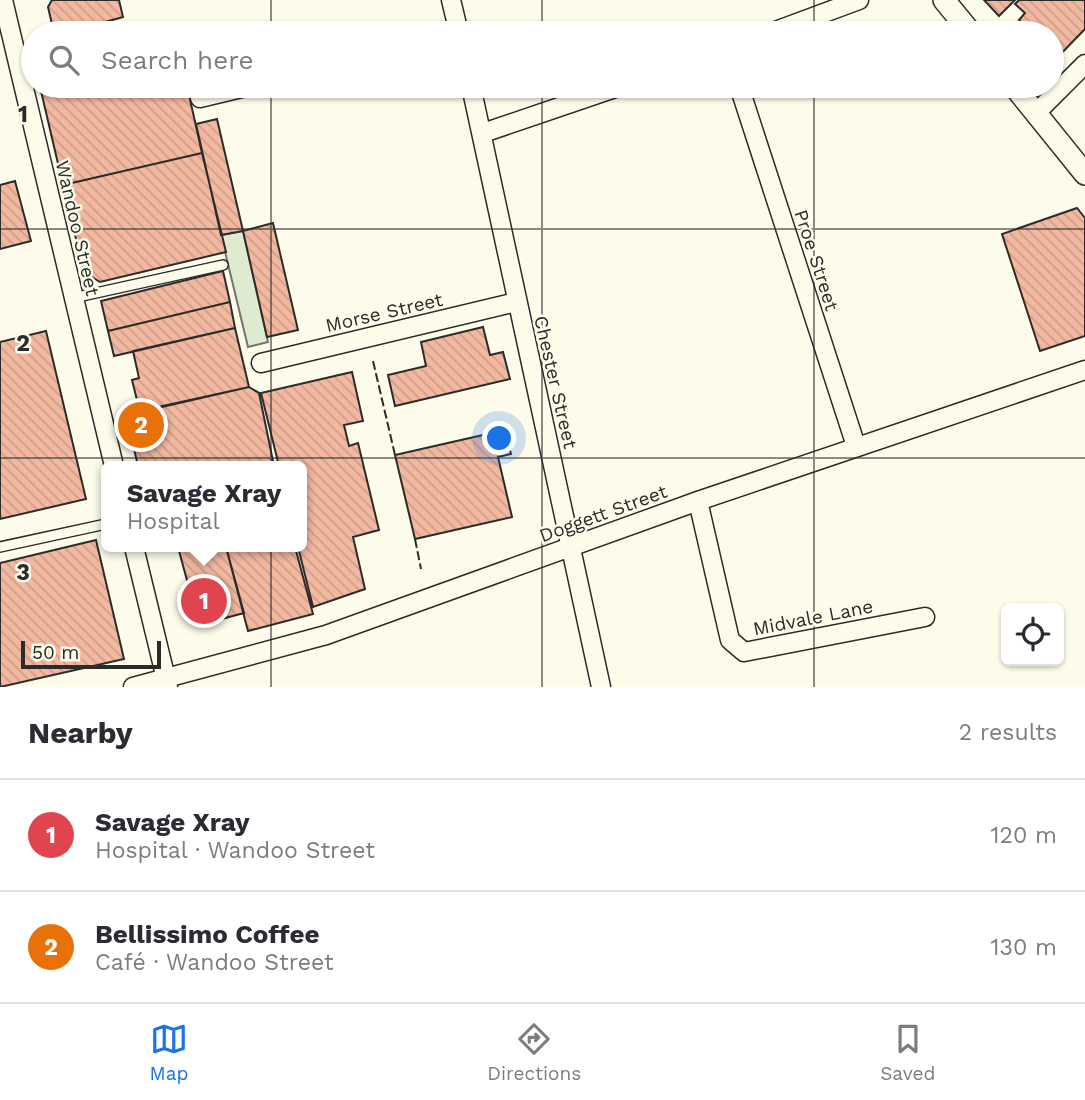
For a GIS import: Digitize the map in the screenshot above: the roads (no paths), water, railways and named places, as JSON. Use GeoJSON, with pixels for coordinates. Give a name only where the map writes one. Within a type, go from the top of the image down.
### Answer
{"type":"FeatureCollection","features":[{"type":"Feature","properties":{"kind":"street","name":"Wandoo Street"},"geometry":{"type":"LineString","coordinates":[[3,0],[21,77]]}},
{"type":"Feature","properties":{"kind":"street"},"geometry":{"type":"LineString","coordinates":[[451,0],[455,21]]}},
{"type":"Feature","properties":{"kind":"street"},"geometry":{"type":"LineString","coordinates":[[802,21],[859,0]]}},
{"type":"Feature","properties":{"kind":"street"},"geometry":{"type":"LineString","coordinates":[[944,0],[961,21]]}},
{"type":"Feature","properties":{"kind":"street"},"geometry":{"type":"LineString","coordinates":[[1064,85],[1085,64]]}},
{"type":"Feature","properties":{"kind":"street","name":"Wandoo Street"},"geometry":{"type":"LineString","coordinates":[[26,98],[113,461]]}},
{"type":"Feature","properties":{"kind":"street","name":"Chester Street"},"geometry":{"type":"LineString","coordinates":[[474,98],[601,687]]}},
{"type":"Feature","properties":{"kind":"street"},"geometry":{"type":"LineString","coordinates":[[483,133],[586,98]]}},
{"type":"Feature","properties":{"kind":"street","name":"Proe Street"},"geometry":{"type":"LineString","coordinates":[[743,98],[856,446]]}},
{"type":"Feature","properties":{"kind":"street"},"geometry":{"type":"LineString","coordinates":[[1024,98],[1085,174]]}},
{"type":"Feature","properties":{"kind":"street"},"geometry":{"type":"LineString","coordinates":[[1036,113],[1051,98]]}},
{"type":"Feature","properties":{"kind":"street","name":"Morse Street"},"geometry":{"type":"LineString","coordinates":[[261,363],[516,302]]}},
{"type":"Feature","properties":{"kind":"street","name":"Doggett Street"},"geometry":{"type":"LineString","coordinates":[[133,687],[167,682],[326,635],[698,501],[1085,370]]}},
{"type":"Feature","properties":{"kind":"street","name":"Midvale Lane"},"geometry":{"type":"LineString","coordinates":[[698,501],[730,640],[744,652],[925,617]]}},
{"type":"Feature","properties":{"kind":"street"},"geometry":{"type":"LineString","coordinates":[[135,552],[167,682]]}},
{"type":"Feature","properties":{"kind":"lane"},"geometry":{"type":"LineString","coordinates":[[73,298],[223,265]]}},
{"type":"Feature","properties":{"kind":"lane"},"geometry":{"type":"LineString","coordinates":[[0,547],[101,525]]}},
{"type":"Feature","properties":{"kind":"place","name":"Bellissimo Coffee"},"geometry":{"type":"Point","coordinates":[141,425]}},
{"type":"Feature","properties":{"kind":"place","name":"Savage Xray"},"geometry":{"type":"Point","coordinates":[204,601]}}]}
